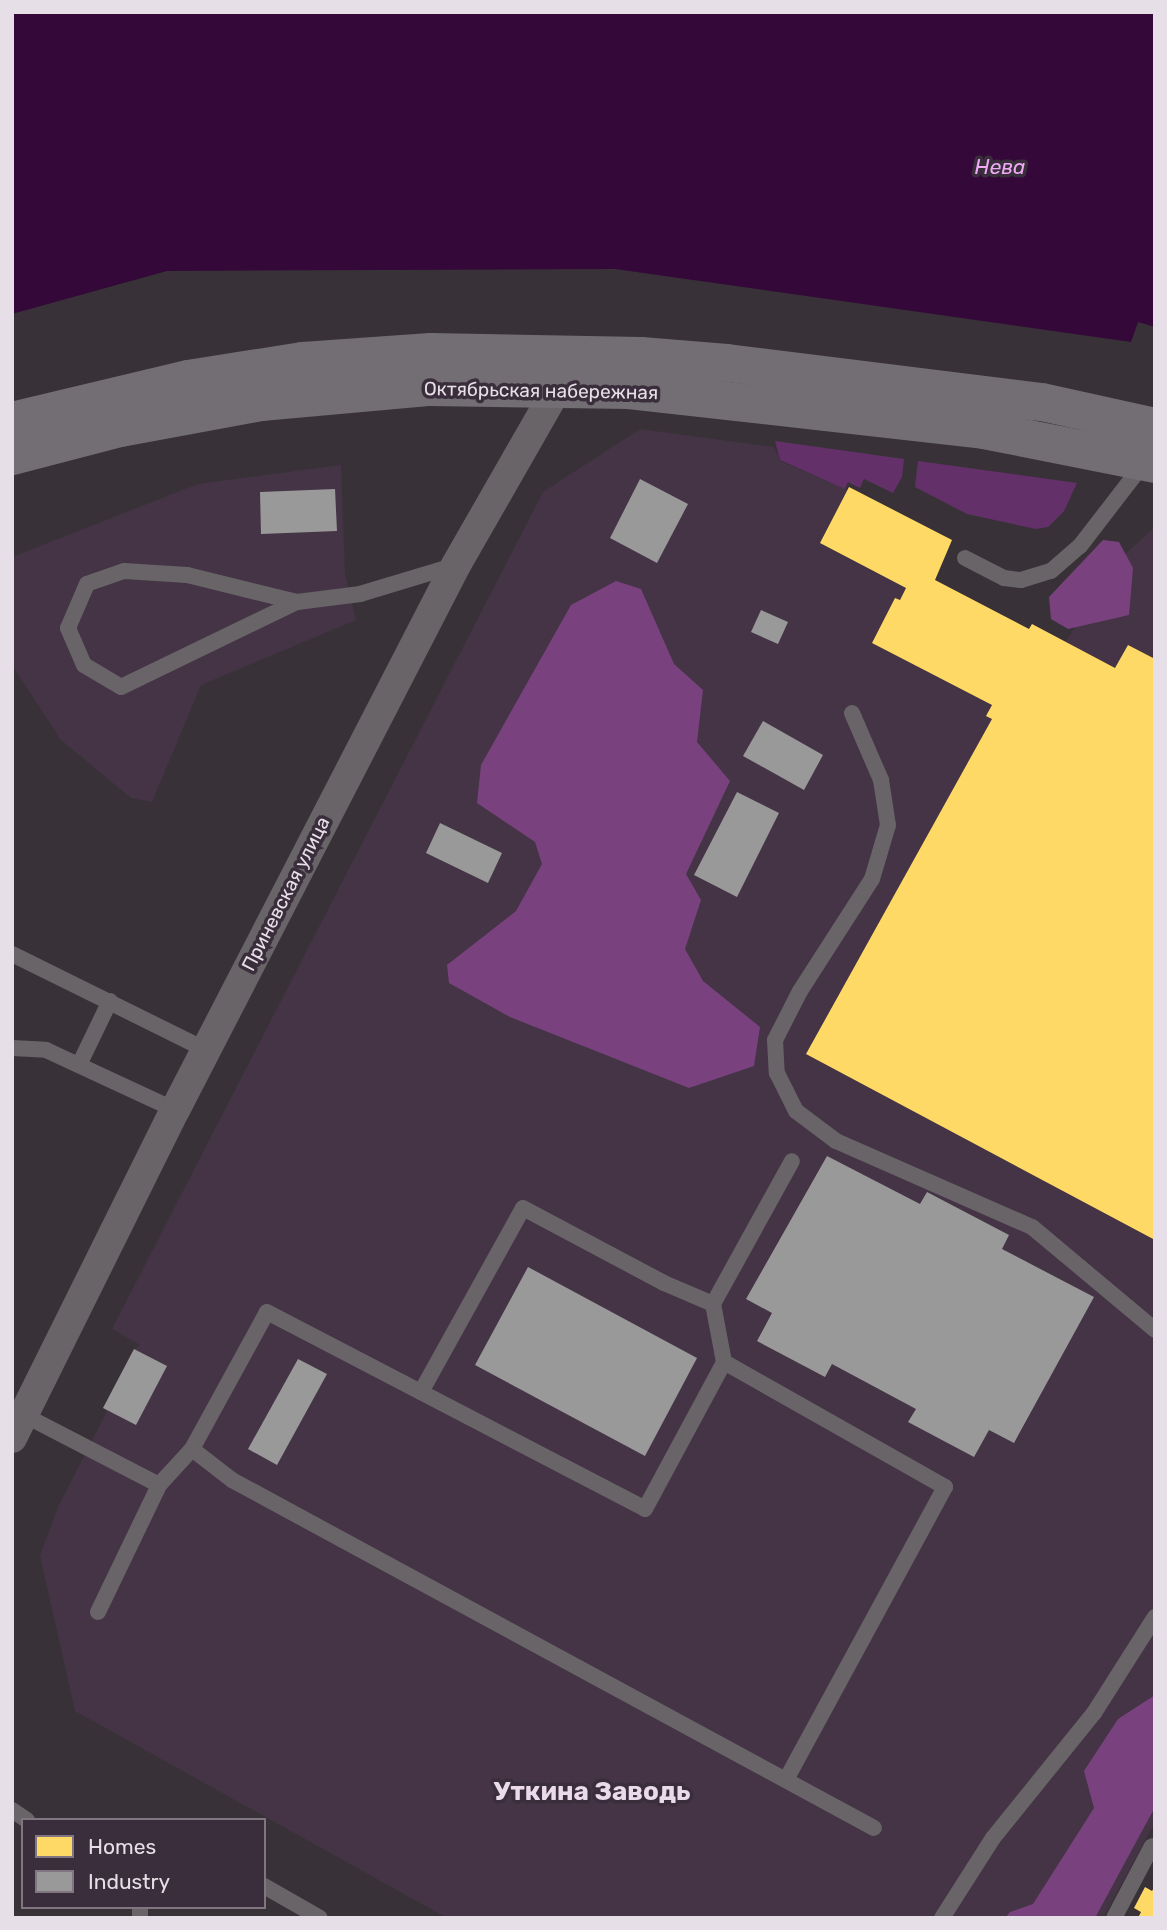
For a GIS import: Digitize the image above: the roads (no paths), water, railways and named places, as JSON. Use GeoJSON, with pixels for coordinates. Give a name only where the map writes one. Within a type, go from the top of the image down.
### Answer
{"type":"FeatureCollection","features":[{"type":"Feature","properties":{"kind":"main road","name":"Октябрьская набережная"},"geometry":{"type":"LineString","coordinates":[[12,421],[188,379],[303,361],[431,352],[559,372],[629,390],[1152,451]]}},
{"type":"Feature","properties":{"kind":"main road","name":"Октябрьская набережная"},"geometry":{"type":"LineString","coordinates":[[12,456],[120,428],[261,402],[559,372]]}},
{"type":"Feature","properties":{"kind":"street","name":"Приневская улица"},"geometry":{"type":"LineString","coordinates":[[18,1426],[175,1110],[456,565],[559,372]]}},
{"type":"Feature","properties":{"kind":"lane"},"geometry":{"type":"LineString","coordinates":[[965,558],[1004,578],[1021,580],[1051,570],[1080,546],[1152,451]]}},
{"type":"Feature","properties":{"kind":"lane"},"geometry":{"type":"LineString","coordinates":[[297,602],[187,575],[124,571],[87,584],[68,628],[84,666],[121,687],[297,602],[360,594],[456,565]]}},
{"type":"Feature","properties":{"kind":"lane"},"geometry":{"type":"LineString","coordinates":[[852,713],[881,780],[888,825],[872,879],[800,990],[775,1040],[777,1073],[796,1111],[836,1141],[1032,1227],[1155,1330]]}},
{"type":"Feature","properties":{"kind":"lane"},"geometry":{"type":"LineString","coordinates":[[12,954],[206,1050]]}},
{"type":"Feature","properties":{"kind":"lane"},"geometry":{"type":"LineString","coordinates":[[79,1065],[110,1001]]}},
{"type":"Feature","properties":{"kind":"lane"},"geometry":{"type":"LineString","coordinates":[[12,1048],[46,1050],[175,1110]]}},
{"type":"Feature","properties":{"kind":"lane"},"geometry":{"type":"LineString","coordinates":[[98,1612],[159,1485],[192,1449],[267,1312],[645,1509],[724,1362],[713,1304],[792,1161]]}},
{"type":"Feature","properties":{"kind":"lane"},"geometry":{"type":"LineString","coordinates":[[421,1392],[523,1208],[664,1283],[713,1304]]}},
{"type":"Feature","properties":{"kind":"lane"},"geometry":{"type":"LineString","coordinates":[[724,1362],[945,1487],[786,1780]]}},
{"type":"Feature","properties":{"kind":"lane"},"geometry":{"type":"LineString","coordinates":[[18,1426],[159,1485]]}},
{"type":"Feature","properties":{"kind":"lane"},"geometry":{"type":"LineString","coordinates":[[192,1449],[232,1480],[874,1828]]}},
{"type":"Feature","properties":{"kind":"lane"},"geometry":{"type":"LineString","coordinates":[[943,1918],[993,1838],[1094,1713],[1155,1617]]}},
{"type":"Feature","properties":{"kind":"lane"},"geometry":{"type":"LineString","coordinates":[[1114,1918],[1152,1846]]}},
{"type":"Feature","properties":{"kind":"lane"},"geometry":{"type":"LineString","coordinates":[[266,1887],[320,1918]]}},
{"type":"Feature","properties":{"kind":"water","name":"Нева"},"geometry":{"type":"Polygon","coordinates":[[[12,12],[1155,12],[1155,327],[1138,322],[1131,342],[615,269],[167,271],[12,314],[12,12]]]}},
{"type":"Feature","properties":{"kind":"district","name":"Уткина Заводь"},"geometry":{"type":"Point","coordinates":[592,1792]}}]}
